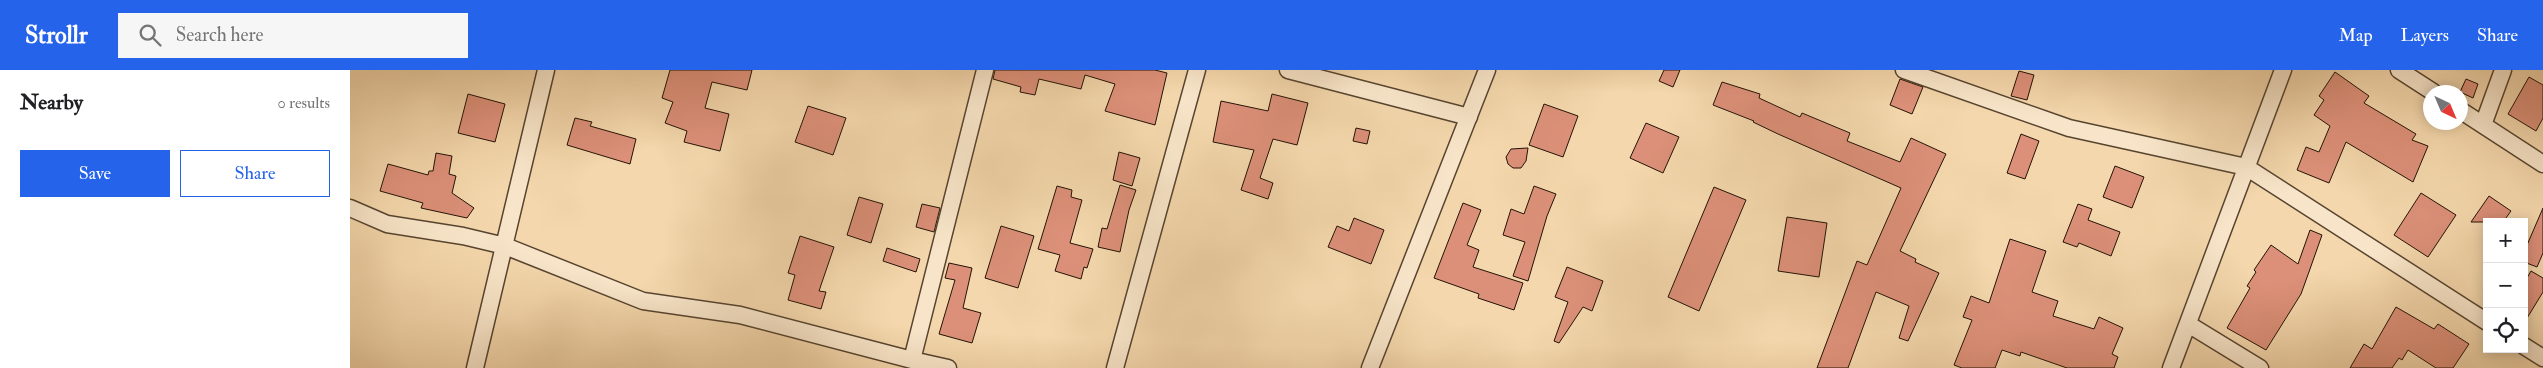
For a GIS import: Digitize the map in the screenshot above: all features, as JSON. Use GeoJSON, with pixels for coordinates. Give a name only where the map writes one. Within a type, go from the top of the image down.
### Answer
{"type":"FeatureCollection","features":[{"type":"Feature","properties":{"kind":"street"},"geometry":{"type":"LineString","coordinates":[[475,368],[546,70]]}},
{"type":"Feature","properties":{"kind":"street"},"geometry":{"type":"LineString","coordinates":[[912,360],[985,70]]}},
{"type":"Feature","properties":{"kind":"street"},"geometry":{"type":"LineString","coordinates":[[1115,368],[1197,70]]}},
{"type":"Feature","properties":{"kind":"street"},"geometry":{"type":"LineString","coordinates":[[1288,70],[1469,118]]}},
{"type":"Feature","properties":{"kind":"street"},"geometry":{"type":"LineString","coordinates":[[1370,368],[1488,70]]}},
{"type":"Feature","properties":{"kind":"street"},"geometry":{"type":"LineString","coordinates":[[1904,70],[2070,128],[2246,167],[2483,319]]}},
{"type":"Feature","properties":{"kind":"street"},"geometry":{"type":"LineString","coordinates":[[2171,368],[2283,70]]}},
{"type":"Feature","properties":{"kind":"street"},"geometry":{"type":"LineString","coordinates":[[2398,70],[2423,86]]}},
{"type":"Feature","properties":{"kind":"street"},"geometry":{"type":"LineString","coordinates":[[2483,125],[2503,70]]}},
{"type":"Feature","properties":{"kind":"street"},"geometry":{"type":"LineString","coordinates":[[2468,115],[2543,164]]}},
{"type":"Feature","properties":{"kind":"street"},"geometry":{"type":"LineString","coordinates":[[350,208],[387,224],[463,236],[505,246],[643,301],[740,315],[948,368]]}},
{"type":"Feature","properties":{"kind":"street"},"geometry":{"type":"LineString","coordinates":[[2188,324],[2260,368]]}},
{"type":"Feature","properties":{"kind":"street"},"geometry":{"type":"LineString","coordinates":[[2528,349],[2543,358]]}},
{"type":"Feature","properties":{"kind":"building"},"geometry":{"type":"Polygon","coordinates":[[[670,70],[752,70],[747,90],[712,82],[705,108],[729,114],[720,151],[684,142],[687,131],[665,123],[673,102],[662,98],[670,70]]]}},
{"type":"Feature","properties":{"kind":"building"},"geometry":{"type":"Polygon","coordinates":[[[995,70],[1155,70],[1167,73],[1155,125],[1105,111],[1115,84],[1085,75],[1081,89],[1039,79],[1035,95],[1020,92],[1021,87],[993,79],[995,70]]]}},
{"type":"Feature","properties":{"kind":"building"},"geometry":{"type":"Polygon","coordinates":[[[1664,70],[1680,70],[1673,87],[1659,81],[1664,70]]]}},
{"type":"Feature","properties":{"kind":"building"},"geometry":{"type":"Polygon","coordinates":[[[2019,71],[2034,75],[2027,100],[2011,96],[2019,71]]]}},
{"type":"Feature","properties":{"kind":"building"},"geometry":{"type":"Polygon","coordinates":[[[2335,72],[2369,96],[2364,103],[2416,134],[2412,140],[2428,146],[2413,182],[2346,142],[2329,183],[2297,170],[2306,147],[2319,152],[2330,126],[2314,115],[2324,100],[2319,96],[2335,72]]]}},
{"type":"Feature","properties":{"kind":"building"},"geometry":{"type":"Polygon","coordinates":[[[2529,77],[2543,85],[2543,118],[2536,131],[2508,114],[2529,77]]]}},
{"type":"Feature","properties":{"kind":"building"},"geometry":{"type":"Polygon","coordinates":[[[1900,79],[1923,87],[1912,114],[1890,105],[1900,79]]]}},
{"type":"Feature","properties":{"kind":"building"},"geometry":{"type":"Polygon","coordinates":[[[2466,79],[2478,84],[2473,98],[2468,96],[2468,85],[2463,85],[2466,79]]]}},
{"type":"Feature","properties":{"kind":"building"},"geometry":{"type":"Polygon","coordinates":[[[1722,82],[1760,94],[1759,98],[1800,117],[1802,113],[1850,133],[1847,141],[1900,162],[1911,138],[1946,154],[1900,251],[1916,259],[1915,262],[1939,273],[1908,341],[1899,338],[1909,306],[1876,292],[1848,368],[1817,368],[1857,261],[1867,265],[1901,188],[1778,134],[1754,121],[1713,105],[1722,82]]]}},
{"type":"Feature","properties":{"kind":"building"},"geometry":{"type":"Polygon","coordinates":[[[468,94],[505,104],[495,142],[458,133],[468,94]]]}},
{"type":"Feature","properties":{"kind":"building"},"geometry":{"type":"Polygon","coordinates":[[[1272,94],[1308,103],[1297,145],[1273,139],[1260,178],[1273,183],[1268,199],[1241,190],[1254,150],[1213,142],[1221,101],[1268,111],[1272,94]]]}},
{"type":"Feature","properties":{"kind":"building"},"geometry":{"type":"Polygon","coordinates":[[[1544,104],[1578,116],[1563,157],[1529,145],[1544,104]]]}},
{"type":"Feature","properties":{"kind":"building"},"geometry":{"type":"Polygon","coordinates":[[[808,106],[846,118],[833,155],[795,142],[808,106]]]}},
{"type":"Feature","properties":{"kind":"building"},"geometry":{"type":"Polygon","coordinates":[[[575,118],[592,122],[590,126],[636,139],[630,164],[567,145],[575,118]]]}},
{"type":"Feature","properties":{"kind":"building"},"geometry":{"type":"Polygon","coordinates":[[[1646,123],[1679,137],[1663,173],[1630,158],[1646,123]]]}},
{"type":"Feature","properties":{"kind":"building"},"geometry":{"type":"Polygon","coordinates":[[[1356,128],[1370,131],[1367,144],[1353,141],[1356,128]]]}},
{"type":"Feature","properties":{"kind":"building"},"geometry":{"type":"Polygon","coordinates":[[[2021,134],[2039,141],[2025,179],[2007,173],[2021,134]]]}},
{"type":"Feature","properties":{"kind":"building"},"geometry":{"type":"Polygon","coordinates":[[[1528,148],[1526,161],[1521,168],[1513,168],[1508,164],[1506,157],[1511,149],[1528,148]]]}},
{"type":"Feature","properties":{"kind":"building"},"geometry":{"type":"Polygon","coordinates":[[[1119,152],[1140,158],[1132,186],[1113,180],[1119,152]]]}},
{"type":"Feature","properties":{"kind":"building"},"geometry":{"type":"Polygon","coordinates":[[[436,153],[452,156],[449,174],[456,176],[452,193],[474,208],[467,218],[421,208],[423,203],[380,191],[388,164],[428,175],[429,171],[433,171],[436,153]]]}},
{"type":"Feature","properties":{"kind":"building"},"geometry":{"type":"Polygon","coordinates":[[[2115,166],[2144,177],[2132,208],[2103,197],[2115,166]]]}},
{"type":"Feature","properties":{"kind":"building"},"geometry":{"type":"Polygon","coordinates":[[[1120,185],[1136,190],[1129,210],[1120,252],[1098,247],[1102,228],[1107,229],[1120,185]]]}},
{"type":"Feature","properties":{"kind":"building"},"geometry":{"type":"Polygon","coordinates":[[[1057,186],[1072,190],[1071,197],[1082,200],[1070,243],[1093,249],[1087,268],[1084,267],[1081,279],[1055,271],[1060,255],[1038,249],[1057,186]]]}},
{"type":"Feature","properties":{"kind":"building"},"geometry":{"type":"Polygon","coordinates":[[[1534,186],[1556,194],[1547,216],[1528,281],[1513,276],[1525,242],[1503,235],[1511,209],[1524,214],[1534,186]]]}},
{"type":"Feature","properties":{"kind":"building"},"geometry":{"type":"Polygon","coordinates":[[[1714,187],[1746,200],[1699,311],[1668,297],[1714,187]]]}},
{"type":"Feature","properties":{"kind":"building"},"geometry":{"type":"Polygon","coordinates":[[[2421,193],[2456,215],[2428,257],[2394,235],[2421,193]]]}},
{"type":"Feature","properties":{"kind":"building"},"geometry":{"type":"Polygon","coordinates":[[[2489,196],[2511,211],[2506,218],[2483,218],[2483,222],[2471,222],[2489,196]]]}},
{"type":"Feature","properties":{"kind":"building"},"geometry":{"type":"Polygon","coordinates":[[[859,197],[883,204],[871,243],[847,235],[859,197]]]}},
{"type":"Feature","properties":{"kind":"building"},"geometry":{"type":"Polygon","coordinates":[[[1463,203],[1481,210],[1467,245],[1479,250],[1473,267],[1523,283],[1514,310],[1478,298],[1479,294],[1434,278],[1463,203]]]}},
{"type":"Feature","properties":{"kind":"building"},"geometry":{"type":"Polygon","coordinates":[[[922,204],[940,208],[934,232],[916,227],[922,204]]]}},
{"type":"Feature","properties":{"kind":"building"},"geometry":{"type":"Polygon","coordinates":[[[2078,204],[2092,209],[2088,220],[2120,232],[2111,256],[2079,243],[2077,247],[2063,242],[2078,204]]]}},
{"type":"Feature","properties":{"kind":"building"},"geometry":{"type":"Polygon","coordinates":[[[2543,208],[2543,253],[2537,267],[2528,264],[2528,243],[2543,208]]]}},
{"type":"Feature","properties":{"kind":"building"},"geometry":{"type":"Polygon","coordinates":[[[1787,217],[1827,223],[1819,277],[1778,271],[1787,217]]]}},
{"type":"Feature","properties":{"kind":"building"},"geometry":{"type":"Polygon","coordinates":[[[1354,218],[1384,230],[1371,264],[1328,247],[1337,226],[1349,231],[1354,218]]]}},
{"type":"Feature","properties":{"kind":"building"},"geometry":{"type":"Polygon","coordinates":[[[1001,226],[1034,236],[1018,288],[985,278],[1001,226]]]}},
{"type":"Feature","properties":{"kind":"building"},"geometry":{"type":"Polygon","coordinates":[[[2310,230],[2322,235],[2301,294],[2266,350],[2227,328],[2250,288],[2247,286],[2256,272],[2254,270],[2271,245],[2298,264],[2310,230]]]}},
{"type":"Feature","properties":{"kind":"building"},"geometry":{"type":"Polygon","coordinates":[[[800,236],[834,247],[819,291],[826,292],[821,309],[788,300],[795,275],[788,273],[800,236]]]}},
{"type":"Feature","properties":{"kind":"building"},"geometry":{"type":"Polygon","coordinates":[[[2010,239],[2046,251],[2032,292],[2058,301],[2053,316],[2094,329],[2099,317],[2123,328],[2112,354],[2118,357],[2114,368],[2067,368],[2021,352],[2020,356],[2002,350],[1995,368],[1962,368],[1954,365],[1972,320],[1963,317],[1971,296],[1989,303],[2010,239]]]}},
{"type":"Feature","properties":{"kind":"building"},"geometry":{"type":"Polygon","coordinates":[[[887,248],[920,259],[916,272],[883,261],[887,248]]]}},
{"type":"Feature","properties":{"kind":"building"},"geometry":{"type":"Polygon","coordinates":[[[949,263],[972,268],[963,308],[981,313],[972,343],[939,334],[955,280],[945,278],[949,263]]]}},
{"type":"Feature","properties":{"kind":"building"},"geometry":{"type":"Polygon","coordinates":[[[1567,267],[1603,281],[1592,311],[1583,307],[1559,343],[1554,341],[1568,302],[1555,297],[1567,267]]]}},
{"type":"Feature","properties":{"kind":"building"},"geometry":{"type":"Polygon","coordinates":[[[2531,271],[2543,278],[2543,292],[2528,316],[2528,308],[2528,276],[2531,271]]]}},
{"type":"Feature","properties":{"kind":"building"},"geometry":{"type":"Polygon","coordinates":[[[2396,307],[2434,329],[2438,324],[2469,344],[2453,368],[2436,368],[2408,350],[2402,360],[2399,358],[2392,368],[2350,368],[2364,344],[2372,349],[2396,307]]]}}]}
